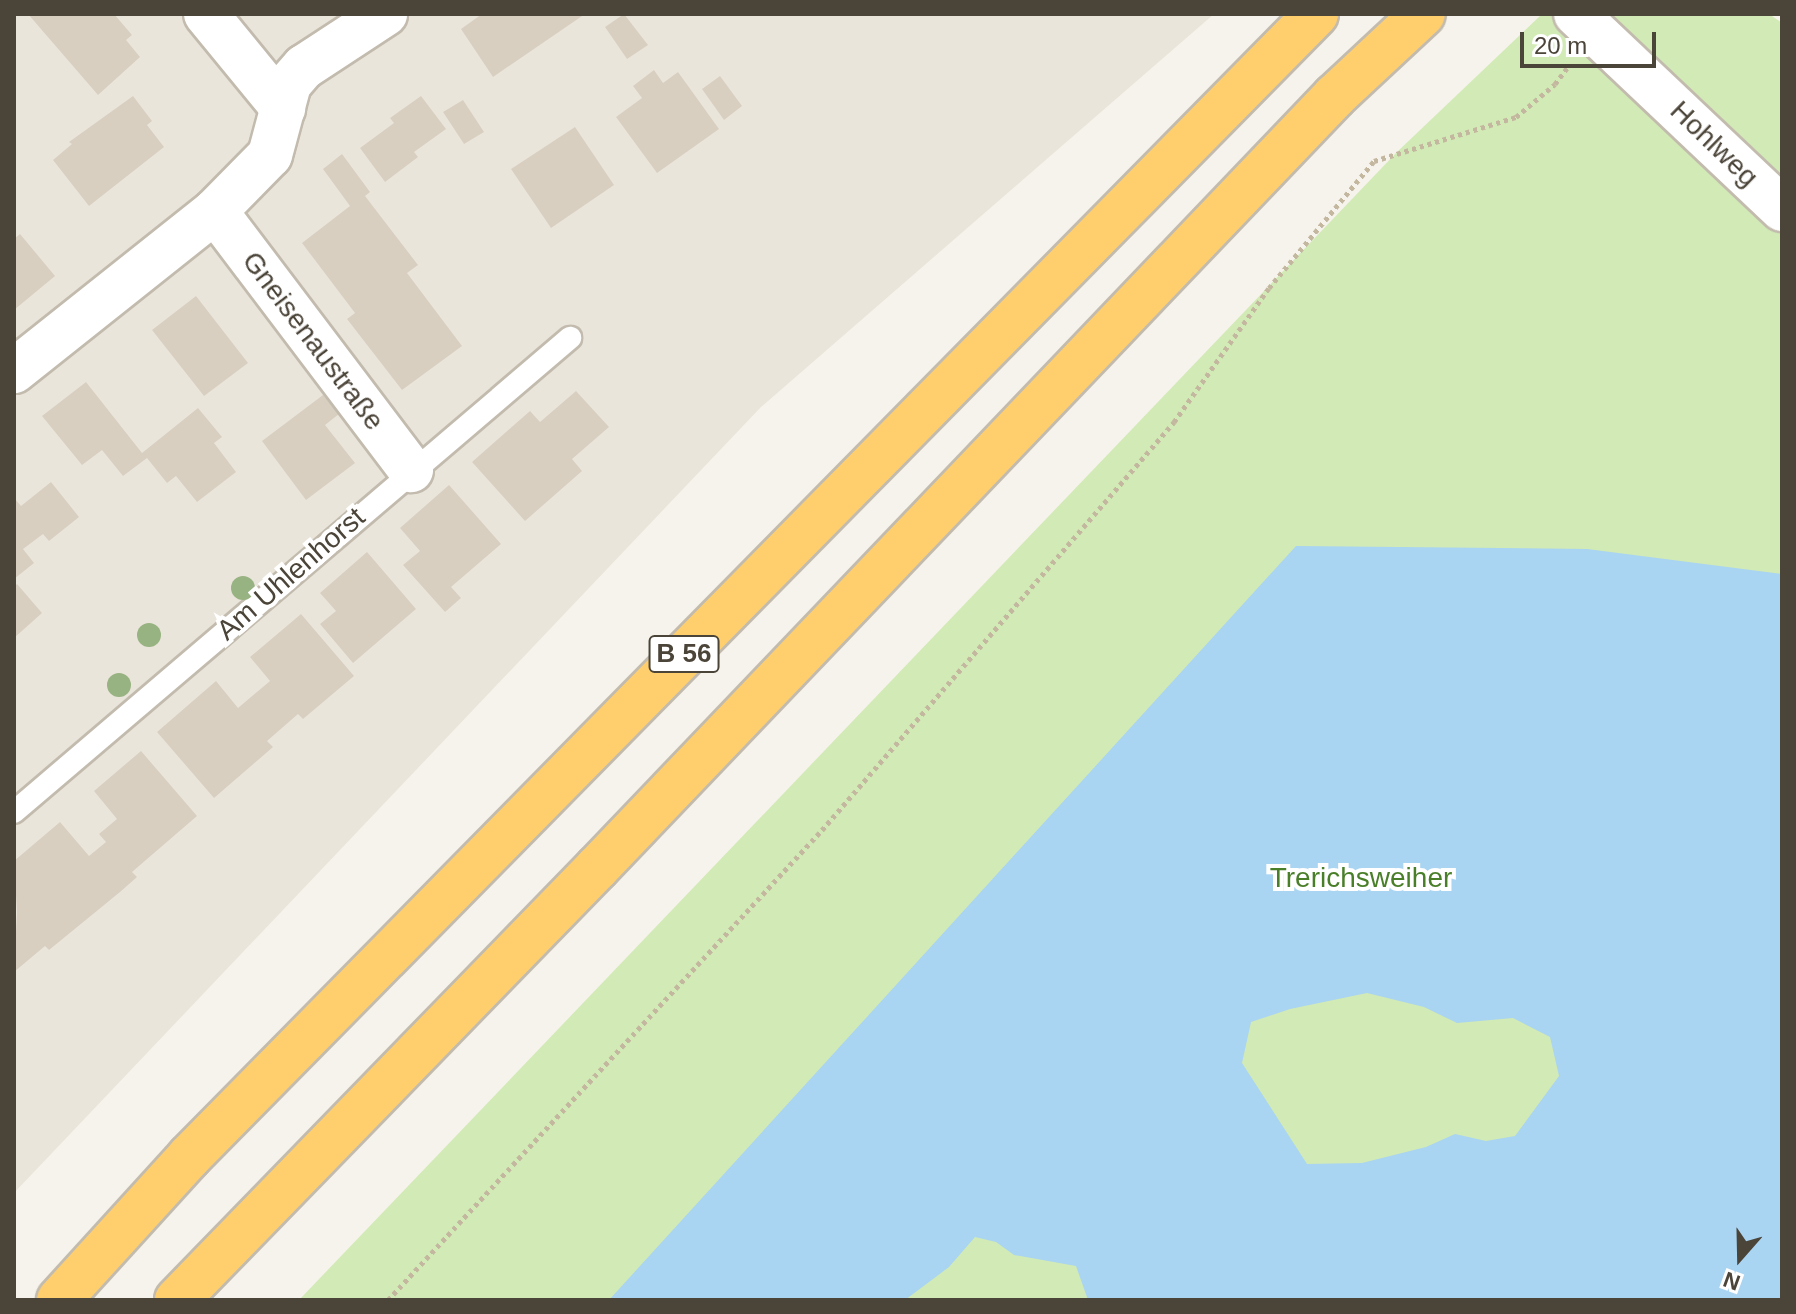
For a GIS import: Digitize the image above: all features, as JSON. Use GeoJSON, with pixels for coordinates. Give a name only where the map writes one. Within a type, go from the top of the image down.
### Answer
{"type":"FeatureCollection","features":[{"type":"Feature","properties":{"kind":"highway","name":"B 56"},"geometry":{"type":"LineString","coordinates":[[59,1300],[189,1157],[1316,14]]}},
{"type":"Feature","properties":{"kind":"highway"},"geometry":{"type":"LineString","coordinates":[[177,1300],[597,868],[1335,96],[1423,14]]}},
{"type":"Feature","properties":{"kind":"street"},"geometry":{"type":"LineString","coordinates":[[206,14],[283,108]]}},
{"type":"Feature","properties":{"kind":"street"},"geometry":{"type":"LineString","coordinates":[[14,371],[215,211],[270,155],[289,84],[304,67],[385,14]]}},
{"type":"Feature","properties":{"kind":"street","name":"Hohlweg"},"geometry":{"type":"LineString","coordinates":[[1585,22],[1782,209]]}},
{"type":"Feature","properties":{"kind":"street","name":"Gneisenaustraße"},"geometry":{"type":"LineString","coordinates":[[215,211],[411,470]]}},
{"type":"Feature","properties":{"kind":"lane","name":"Am Uhlenhorst"},"geometry":{"type":"LineString","coordinates":[[14,812],[411,470],[570,338]]}},
{"type":"Feature","properties":{"kind":"path"},"geometry":{"type":"LineString","coordinates":[[388,1300],[822,830],[1174,422],[1269,288],[1374,161],[1516,117],[1555,84],[1585,22]]}},
{"type":"Feature","properties":{"kind":"shaded area"},"geometry":{"type":"Polygon","coordinates":[[[14,14],[1214,14],[761,407],[14,1193],[14,14]]]}},
{"type":"Feature","properties":{"kind":"green space","name":"Trerichsweiher"},"geometry":{"type":"Polygon","coordinates":[[[1542,14],[1769,14],[1782,23],[1782,1300],[299,1300],[1397,152],[1542,14]]]}},
{"type":"Feature","properties":{"kind":"water","name":"Trerichsweiher"},"geometry":{"type":"Polygon","coordinates":[[[1296,546],[1587,549],[1782,574],[1782,1300],[1088,1300],[1076,1266],[1014,1255],[996,1242],[975,1237],[949,1267],[905,1300],[609,1300],[1296,546]],[[1367,993],[1290,1009],[1251,1022],[1242,1063],[1307,1164],[1362,1163],[1426,1147],[1455,1134],[1486,1141],[1515,1136],[1559,1076],[1550,1037],[1513,1018],[1457,1023],[1424,1007],[1367,993]]]}},
{"type":"Feature","properties":{"kind":"building"},"geometry":{"type":"Polygon","coordinates":[[[28,14],[114,14],[132,35],[126,40],[140,57],[98,95],[28,14]]]}},
{"type":"Feature","properties":{"kind":"building"},"geometry":{"type":"Polygon","coordinates":[[[482,14],[585,14],[493,77],[461,29],[482,14]]]}},
{"type":"Feature","properties":{"kind":"building"},"geometry":{"type":"Polygon","coordinates":[[[624,14],[648,45],[627,59],[605,27],[624,14]]]}},
{"type":"Feature","properties":{"kind":"building"},"geometry":{"type":"Polygon","coordinates":[[[654,70],[663,83],[678,72],[719,129],[657,173],[616,117],[642,98],[633,86],[654,70]]]}},
{"type":"Feature","properties":{"kind":"building"},"geometry":{"type":"Polygon","coordinates":[[[720,76],[742,106],[724,120],[702,89],[720,76]]]}},
{"type":"Feature","properties":{"kind":"building"},"geometry":{"type":"Polygon","coordinates":[[[133,96],[152,121],[147,125],[164,147],[89,206],[53,160],[72,144],[69,142],[133,96]]]}},
{"type":"Feature","properties":{"kind":"building"},"geometry":{"type":"Polygon","coordinates":[[[421,96],[446,129],[414,152],[418,157],[385,182],[360,148],[394,123],[390,118],[421,96]]]}},
{"type":"Feature","properties":{"kind":"building"},"geometry":{"type":"Polygon","coordinates":[[[463,100],[484,132],[464,144],[443,112],[463,100]]]}},
{"type":"Feature","properties":{"kind":"building"},"geometry":{"type":"Polygon","coordinates":[[[575,127],[614,185],[551,228],[511,169],[575,127]]]}},
{"type":"Feature","properties":{"kind":"building"},"geometry":{"type":"Polygon","coordinates":[[[342,154],[370,192],[365,196],[418,265],[407,273],[462,346],[402,390],[347,319],[355,313],[302,243],[350,206],[323,169],[342,154]]]}},
{"type":"Feature","properties":{"kind":"building"},"geometry":{"type":"Polygon","coordinates":[[[20,234],[55,276],[14,310],[14,239],[20,234]]]}},
{"type":"Feature","properties":{"kind":"building"},"geometry":{"type":"Polygon","coordinates":[[[196,296],[248,363],[204,396],[152,330],[196,296]]]}},
{"type":"Feature","properties":{"kind":"building"},"geometry":{"type":"Polygon","coordinates":[[[86,382],[142,453],[198,408],[222,437],[214,443],[236,472],[197,502],[176,476],[167,483],[147,458],[123,476],[102,450],[82,465],[42,416],[86,382]]]}},
{"type":"Feature","properties":{"kind":"building"},"geometry":{"type":"Polygon","coordinates":[[[576,391],[609,427],[572,459],[582,471],[525,521],[472,462],[530,411],[540,422],[576,391]]]}},
{"type":"Feature","properties":{"kind":"building"},"geometry":{"type":"Polygon","coordinates":[[[323,395],[339,414],[325,425],[355,463],[306,500],[262,441],[323,395]]]}},
{"type":"Feature","properties":{"kind":"building"},"geometry":{"type":"Polygon","coordinates":[[[51,482],[79,517],[49,541],[43,534],[23,549],[34,563],[14,579],[14,498],[21,506],[51,482]]]}},
{"type":"Feature","properties":{"kind":"building"},"geometry":{"type":"Polygon","coordinates":[[[449,485],[501,544],[451,587],[461,598],[445,612],[403,565],[420,551],[400,528],[449,485]]]}},
{"type":"Feature","properties":{"kind":"building"},"geometry":{"type":"Polygon","coordinates":[[[367,552],[416,609],[353,663],[320,624],[336,611],[320,593],[367,552]]]}},
{"type":"Feature","properties":{"kind":"building"},"geometry":{"type":"Polygon","coordinates":[[[17,584],[42,613],[14,638],[14,587],[17,584]]]}},
{"type":"Feature","properties":{"kind":"building"},"geometry":{"type":"Polygon","coordinates":[[[301,614],[354,676],[303,719],[298,714],[267,741],[273,747],[214,798],[157,732],[216,681],[238,708],[270,681],[250,657],[301,614]]]}},
{"type":"Feature","properties":{"kind":"building"},"geometry":{"type":"Polygon","coordinates":[[[141,751],[197,816],[132,872],[137,877],[120,892],[49,950],[45,946],[14,972],[17,912],[14,861],[60,822],[89,856],[106,842],[99,834],[117,819],[94,791],[141,751]]]}}]}
